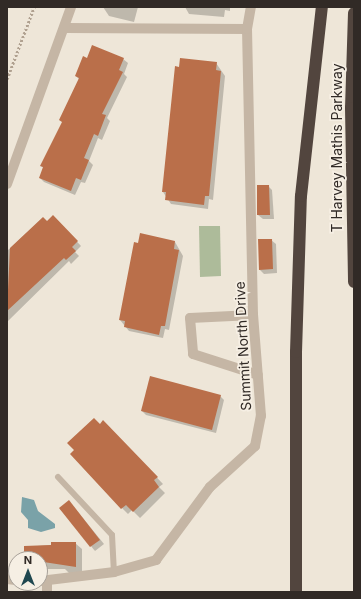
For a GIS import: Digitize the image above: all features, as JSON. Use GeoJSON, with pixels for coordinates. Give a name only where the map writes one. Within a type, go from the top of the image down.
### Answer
{"type":"FeatureCollection","features":[{"type":"Feature","properties":{"kind":"highway"},"geometry":{"type":"LineString","coordinates":[[296,592],[296,359],[301,196],[322,7]]}},
{"type":"Feature","properties":{"kind":"highway","name":"T Harvey Mathis Parkway"},"geometry":{"type":"LineString","coordinates":[[354,14],[351,108],[354,282]]}},
{"type":"Feature","properties":{"kind":"street"},"geometry":{"type":"LineString","coordinates":[[7,184],[66,28],[71,7]]}},
{"type":"Feature","properties":{"kind":"street","name":"Summit North Drive"},"geometry":{"type":"LineString","coordinates":[[48,584],[114,572],[156,560],[210,488],[255,446],[261,416],[253,315],[247,29],[251,7]]}},
{"type":"Feature","properties":{"kind":"street"},"geometry":{"type":"LineString","coordinates":[[66,28],[247,29]]}},
{"type":"Feature","properties":{"kind":"street"},"geometry":{"type":"LineString","coordinates":[[253,315],[190,318],[193,354],[258,375]]}},
{"type":"Feature","properties":{"kind":"lane"},"geometry":{"type":"LineString","coordinates":[[58,477],[112,535],[114,572]]}},
{"type":"Feature","properties":{"kind":"path"},"geometry":{"type":"LineString","coordinates":[[7,79],[34,7]]}},
{"type":"Feature","properties":{"kind":"green space"},"geometry":{"type":"Polygon","coordinates":[[[199,226],[220,226],[221,276],[200,277],[199,226]]]}},
{"type":"Feature","properties":{"kind":"water"},"geometry":{"type":"Polygon","coordinates":[[[22,497],[34,500],[38,511],[55,524],[55,528],[41,532],[28,528],[28,520],[21,512],[22,497]]]}},
{"type":"Feature","properties":{"kind":"building"},"geometry":{"type":"Polygon","coordinates":[[[92,45],[124,58],[119,70],[123,72],[102,114],[106,115],[98,136],[94,134],[84,158],[89,160],[81,180],[76,178],[71,191],[39,178],[43,167],[40,166],[62,122],[59,120],[79,78],[75,76],[83,56],[87,58],[92,45]]]}},
{"type":"Feature","properties":{"kind":"building"},"geometry":{"type":"Polygon","coordinates":[[[180,58],[217,62],[216,70],[221,71],[209,196],[205,196],[204,205],[165,200],[166,192],[162,192],[175,66],[179,67],[180,58]]]}},
{"type":"Feature","properties":{"kind":"building"},"geometry":{"type":"Polygon","coordinates":[[[257,185],[269,185],[270,215],[257,215],[257,185]]]}},
{"type":"Feature","properties":{"kind":"building"},"geometry":{"type":"Polygon","coordinates":[[[53,215],[78,241],[72,247],[76,251],[66,260],[64,258],[7,311],[10,248],[43,217],[47,221],[53,215]]]}},
{"type":"Feature","properties":{"kind":"building"},"geometry":{"type":"Polygon","coordinates":[[[140,233],[175,241],[174,249],[179,250],[165,326],[161,326],[159,335],[124,327],[125,321],[119,320],[134,242],[138,243],[140,233]]]}},
{"type":"Feature","properties":{"kind":"building"},"geometry":{"type":"Polygon","coordinates":[[[258,239],[272,239],[273,269],[259,270],[258,239]]]}},
{"type":"Feature","properties":{"kind":"building"},"geometry":{"type":"Polygon","coordinates":[[[150,376],[221,395],[212,430],[141,411],[150,376]]]}},
{"type":"Feature","properties":{"kind":"building"},"geometry":{"type":"Polygon","coordinates":[[[94,418],[100,424],[103,420],[158,477],[154,480],[159,487],[133,512],[126,505],[121,509],[70,454],[74,450],[67,443],[94,418]]]}},
{"type":"Feature","properties":{"kind":"building"},"geometry":{"type":"Polygon","coordinates":[[[69,500],[100,540],[90,547],[59,508],[69,500]]]}},
{"type":"Feature","properties":{"kind":"building"},"geometry":{"type":"Polygon","coordinates":[[[51,542],[76,542],[76,567],[48,563],[48,551],[24,551],[24,546],[51,545],[51,542]]]}}]}
